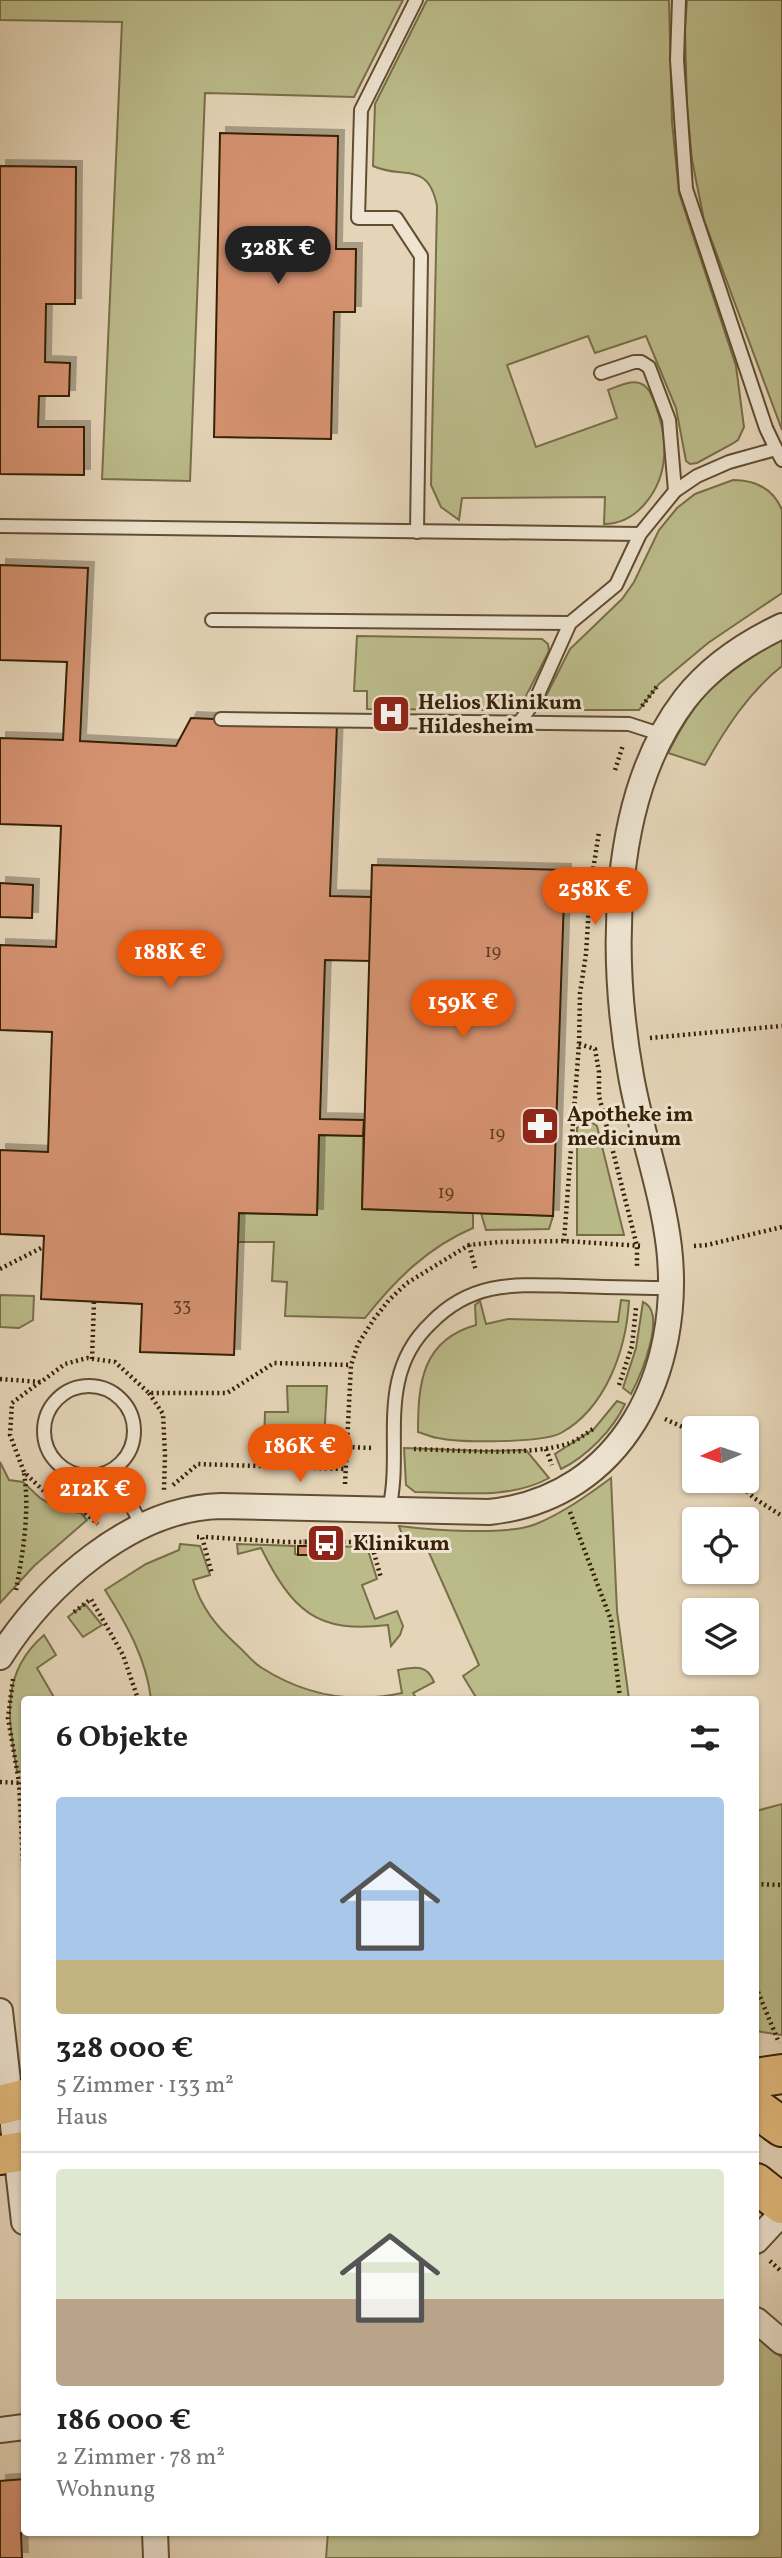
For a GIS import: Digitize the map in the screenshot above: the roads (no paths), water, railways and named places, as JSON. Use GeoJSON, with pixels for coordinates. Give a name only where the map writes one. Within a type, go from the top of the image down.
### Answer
{"type":"FeatureCollection","features":[{"type":"Feature","properties":{"kind":"main road"},"geometry":{"type":"LineString","coordinates":[[759,2078],[782,2074]]}},
{"type":"Feature","properties":{"kind":"main road"},"geometry":{"type":"LineString","coordinates":[[759,2110],[782,2127]]}},
{"type":"Feature","properties":{"kind":"main road"},"geometry":{"type":"LineString","coordinates":[[759,2185],[782,2204]]}},
{"type":"Feature","properties":{"kind":"street"},"geometry":{"type":"LineString","coordinates":[[8,1666],[17,1630],[36,1607],[88,1559],[117,1539],[137,1517],[204,1507],[509,1510],[561,1491],[589,1473],[625,1437],[656,1381],[670,1311],[671,1288],[667,1232],[631,1076],[626,1041],[617,960],[623,870],[636,806],[663,735],[686,698],[712,671],[743,648],[782,626]]}},
{"type":"Feature","properties":{"kind":"street"},"geometry":{"type":"LineString","coordinates":[[0,2011],[21,2201]]}},
{"type":"Feature","properties":{"kind":"street"},"geometry":{"type":"LineString","coordinates":[[759,2238],[782,2213]]}},
{"type":"Feature","properties":{"kind":"street"},"geometry":{"type":"LineString","coordinates":[[759,2323],[782,2342]]}},
{"type":"Feature","properties":{"kind":"street"},"geometry":{"type":"LineString","coordinates":[[0,2430],[21,2427]]}},
{"type":"Feature","properties":{"kind":"street"},"geometry":{"type":"LineString","coordinates":[[155,2536],[156,2558]]}},
{"type":"Feature","properties":{"kind":"lane"},"geometry":{"type":"LineString","coordinates":[[416,0],[361,110],[358,218],[396,218],[421,256],[417,532]]}},
{"type":"Feature","properties":{"kind":"lane"},"geometry":{"type":"LineString","coordinates":[[520,723],[536,699],[570,623],[616,585],[640,534],[675,491],[697,476],[729,462],[779,455],[762,415],[686,189],[677,60],[679,0]]}},
{"type":"Feature","properties":{"kind":"lane"},"geometry":{"type":"LineString","coordinates":[[601,373],[635,362],[649,367],[669,420],[675,491]]}},
{"type":"Feature","properties":{"kind":"lane"},"geometry":{"type":"LineString","coordinates":[[0,526],[640,534]]}},
{"type":"Feature","properties":{"kind":"lane"},"geometry":{"type":"LineString","coordinates":[[212,620],[570,623]]}},
{"type":"Feature","properties":{"kind":"lane"},"geometry":{"type":"LineString","coordinates":[[221,719],[629,724],[663,735]]}},
{"type":"Feature","properties":{"kind":"lane"},"geometry":{"type":"LineString","coordinates":[[389,1509],[393,1492],[397,1384],[409,1351],[417,1338],[457,1300],[481,1291],[523,1285],[671,1288]]}},
{"type":"Feature","properties":{"kind":"lane"},"geometry":{"type":"LineString","coordinates":[[86,1385],[102,1387],[115,1393],[126,1404],[133,1418],[135,1433],[131,1448],[124,1461],[112,1471],[90,1476],[69,1472],[57,1463],[48,1451],[44,1422],[59,1396],[72,1388],[86,1385]]}},
{"type":"Feature","properties":{"kind":"lane"},"geometry":{"type":"LineString","coordinates":[[112,1471],[137,1517]]}},
{"type":"Feature","properties":{"kind":"place","name":"Helios Klinikum Hildesheim"},"geometry":{"type":"Point","coordinates":[391,714]}},
{"type":"Feature","properties":{"kind":"place","name":"Apotheke im medicinum"},"geometry":{"type":"Point","coordinates":[540,1126]}},
{"type":"Feature","properties":{"kind":"place","name":"Klinikum"},"geometry":{"type":"Point","coordinates":[326,1543]}}]}
